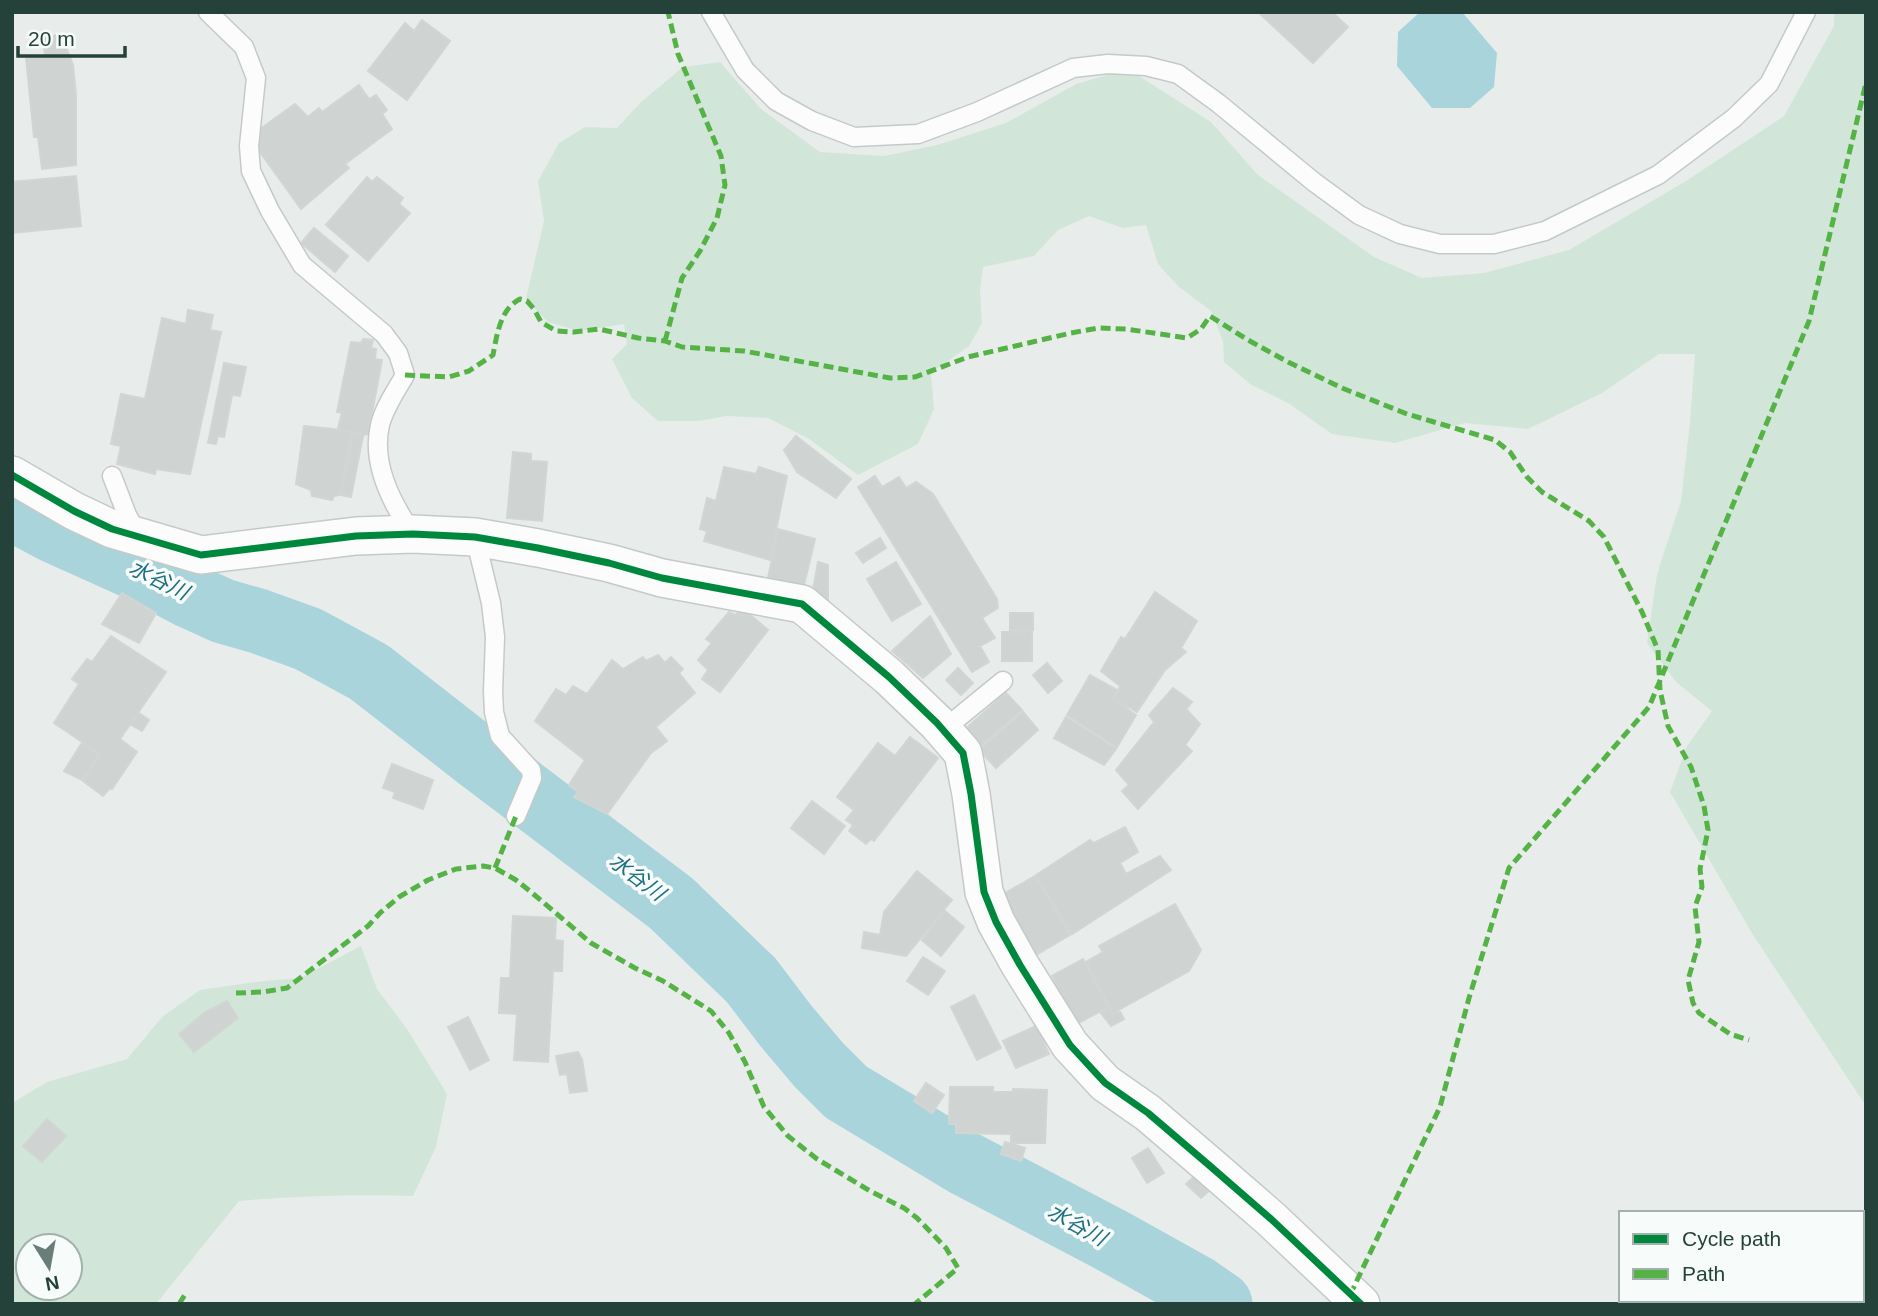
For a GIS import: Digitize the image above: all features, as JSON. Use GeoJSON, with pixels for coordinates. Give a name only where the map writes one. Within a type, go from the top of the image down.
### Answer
{"type":"FeatureCollection","features":[{"type":"Feature","properties":{"kind":"street"},"geometry":{"type":"LineString","coordinates":[[12,475],[74,511],[112,528],[201,555],[356,536],[413,534],[475,537],[609,563],[662,578],[802,604],[889,677],[963,753],[984,892],[996,922],[1020,965],[1070,1045],[1105,1083],[1148,1113],[1200,1157],[1361,1304]]}},
{"type":"Feature","properties":{"kind":"lane"},"geometry":{"type":"LineString","coordinates":[[208,12],[244,47],[256,78],[249,146],[251,171],[270,211],[302,265],[384,334],[398,353],[404,375],[380,423],[377,445],[382,474],[400,516],[413,534]]}},
{"type":"Feature","properties":{"kind":"lane"},"geometry":{"type":"LineString","coordinates":[[711,12],[745,70],[776,102],[812,121],[854,137],[918,134],[1073,68],[1108,64],[1146,66],[1178,74],[1359,215],[1400,234],[1440,244],[1494,244],[1545,231],[1658,175],[1734,118],[1769,84],[1806,12]]}},
{"type":"Feature","properties":{"kind":"lane"},"geometry":{"type":"LineString","coordinates":[[112,476],[138,536]]}},
{"type":"Feature","properties":{"kind":"lane"},"geometry":{"type":"LineString","coordinates":[[475,537],[491,603],[495,637],[493,691],[500,736],[531,769],[532,778],[516,816]]}},
{"type":"Feature","properties":{"kind":"lane"},"geometry":{"type":"LineString","coordinates":[[943,730],[1003,681]]}},
{"type":"Feature","properties":{"kind":"green space"},"geometry":{"type":"Polygon","coordinates":[[[1834,12],[1866,12],[1866,1106],[1753,935],[1670,792],[1687,746],[1712,711],[1676,682],[1647,643],[1657,574],[1681,501],[1695,354],[1659,354],[1602,393],[1528,429],[1465,423],[1395,443],[1332,434],[1288,403],[1250,384],[1224,362],[1223,341],[1211,311],[1179,287],[1158,264],[1146,225],[1123,228],[1089,216],[1058,230],[1034,256],[983,267],[980,290],[982,323],[969,346],[931,373],[934,409],[918,444],[858,475],[809,439],[768,418],[726,416],[699,421],[658,421],[632,398],[612,359],[627,344],[624,324],[579,331],[548,322],[526,299],[544,221],[538,181],[559,143],[585,127],[617,128],[641,102],[683,67],[720,62],[761,109],[820,152],[884,156],[937,145],[1006,123],[1076,84],[1128,69],[1211,122],[1258,175],[1374,257],[1422,278],[1484,273],[1569,250],[1686,181],[1784,116],[1834,26],[1834,12]]]}},
{"type":"Feature","properties":{"kind":"green space"},"geometry":{"type":"Polygon","coordinates":[[[361,946],[377,989],[407,1029],[447,1094],[436,1147],[413,1196],[326,1196],[239,1201],[156,1304],[12,1304],[12,1103],[47,1082],[127,1059],[162,1017],[200,990],[300,978],[361,946]]]}},
{"type":"Feature","properties":{"kind":"water"},"geometry":{"type":"Polygon","coordinates":[[[1420,12],[1462,12],[1497,53],[1494,87],[1470,108],[1432,108],[1397,66],[1398,32],[1420,12]]]}},
{"type":"Feature","properties":{"kind":"building"},"geometry":{"type":"Polygon","coordinates":[[[1258,12],[1332,12],[1348,27],[1313,63],[1258,12]]]}},
{"type":"Feature","properties":{"kind":"building"},"geometry":{"type":"Polygon","coordinates":[[[422,20],[450,41],[407,100],[368,71],[405,23],[414,31],[422,20]]]}},
{"type":"Feature","properties":{"kind":"building"},"geometry":{"type":"Polygon","coordinates":[[[57,35],[65,45],[73,65],[76,165],[42,169],[38,137],[34,137],[26,58],[45,56],[43,38],[57,35]]]}},
{"type":"Feature","properties":{"kind":"building"},"geometry":{"type":"Polygon","coordinates":[[[359,85],[369,99],[376,95],[387,110],[382,114],[392,129],[345,164],[349,168],[301,209],[257,148],[260,129],[295,104],[308,117],[319,108],[322,112],[359,85]]]}},
{"type":"Feature","properties":{"kind":"building"},"geometry":{"type":"Polygon","coordinates":[[[76,176],[81,226],[13,233],[12,182],[76,176]]]}},
{"type":"Feature","properties":{"kind":"building"},"geometry":{"type":"Polygon","coordinates":[[[367,177],[372,182],[377,177],[403,198],[399,204],[410,213],[368,261],[326,225],[367,177]]]}},
{"type":"Feature","properties":{"kind":"building"},"geometry":{"type":"Polygon","coordinates":[[[314,228],[348,256],[335,272],[301,243],[314,228]]]}},
{"type":"Feature","properties":{"kind":"building"},"geometry":{"type":"Polygon","coordinates":[[[188,310],[213,315],[210,330],[221,332],[190,474],[156,469],[155,474],[117,464],[121,446],[111,444],[121,394],[145,399],[162,318],[186,324],[188,310]]]}},
{"type":"Feature","properties":{"kind":"building"},"geometry":{"type":"Polygon","coordinates":[[[363,339],[373,340],[371,348],[376,349],[375,359],[382,360],[368,434],[364,435],[338,428],[342,413],[337,412],[351,342],[361,343],[363,339]]]}},
{"type":"Feature","properties":{"kind":"building"},"geometry":{"type":"Polygon","coordinates":[[[224,363],[246,367],[240,396],[232,395],[224,437],[218,436],[216,444],[208,443],[224,363]]]}},
{"type":"Feature","properties":{"kind":"building"},"geometry":{"type":"Polygon","coordinates":[[[304,426],[352,433],[340,495],[334,496],[332,500],[312,496],[311,490],[296,484],[304,426]]]}},
{"type":"Feature","properties":{"kind":"building"},"geometry":{"type":"Polygon","coordinates":[[[353,434],[363,436],[351,497],[341,495],[353,434]]]}},
{"type":"Feature","properties":{"kind":"building"},"geometry":{"type":"Polygon","coordinates":[[[796,436],[851,479],[836,498],[797,472],[784,450],[796,436]]]}},
{"type":"Feature","properties":{"kind":"building"},"geometry":{"type":"Polygon","coordinates":[[[513,452],[531,454],[531,461],[547,462],[542,521],[507,518],[513,452]]]}},
{"type":"Feature","properties":{"kind":"building"},"geometry":{"type":"Polygon","coordinates":[[[724,467],[756,474],[759,467],[787,476],[770,560],[704,541],[707,531],[700,529],[707,498],[716,501],[724,467]]]}},
{"type":"Feature","properties":{"kind":"building"},"geometry":{"type":"Polygon","coordinates":[[[875,476],[882,487],[899,477],[906,488],[916,482],[933,494],[997,599],[998,608],[982,618],[995,638],[980,646],[989,662],[972,672],[858,487],[875,476]]]}},
{"type":"Feature","properties":{"kind":"building"},"geometry":{"type":"Polygon","coordinates":[[[778,529],[815,539],[803,589],[767,583],[778,529]]]}},
{"type":"Feature","properties":{"kind":"building"},"geometry":{"type":"Polygon","coordinates":[[[880,538],[886,548],[863,563],[856,553],[880,538]]]}},
{"type":"Feature","properties":{"kind":"building"},"geometry":{"type":"Polygon","coordinates":[[[818,562],[828,565],[828,602],[813,590],[818,562]]]}},
{"type":"Feature","properties":{"kind":"building"},"geometry":{"type":"Polygon","coordinates":[[[896,562],[921,604],[892,621],[867,579],[896,562]]]}},
{"type":"Feature","properties":{"kind":"building"},"geometry":{"type":"Polygon","coordinates":[[[1155,592],[1197,621],[1181,648],[1186,652],[1165,670],[1137,712],[1115,699],[1120,686],[1101,671],[1121,637],[1125,639],[1155,592]]]}},
{"type":"Feature","properties":{"kind":"building"},"geometry":{"type":"Polygon","coordinates":[[[122,593],[156,613],[139,643],[102,624],[122,593]]]}},
{"type":"Feature","properties":{"kind":"building"},"geometry":{"type":"Polygon","coordinates":[[[743,609],[768,630],[720,692],[702,679],[708,670],[698,660],[712,643],[706,639],[729,612],[735,615],[743,609]]]}},
{"type":"Feature","properties":{"kind":"building"},"geometry":{"type":"Polygon","coordinates":[[[1010,613],[1033,613],[1033,630],[1010,630],[1010,613]]]}},
{"type":"Feature","properties":{"kind":"building"},"geometry":{"type":"Polygon","coordinates":[[[930,616],[951,654],[923,678],[892,651],[930,616]]]}},
{"type":"Feature","properties":{"kind":"building"},"geometry":{"type":"Polygon","coordinates":[[[1002,632],[1032,632],[1032,661],[1002,661],[1002,632]]]}},
{"type":"Feature","properties":{"kind":"building"},"geometry":{"type":"Polygon","coordinates":[[[111,636],[166,672],[120,739],[137,752],[112,789],[103,796],[83,781],[100,754],[54,723],[79,684],[72,679],[87,659],[92,662],[111,636]]]}},
{"type":"Feature","properties":{"kind":"building"},"geometry":{"type":"Polygon","coordinates":[[[658,655],[665,663],[671,657],[683,669],[679,673],[695,693],[656,727],[667,741],[651,753],[607,814],[574,797],[578,792],[569,785],[585,760],[535,721],[556,689],[566,695],[573,686],[587,694],[612,660],[623,669],[643,657],[646,661],[658,655]]]}},
{"type":"Feature","properties":{"kind":"building"},"geometry":{"type":"Polygon","coordinates":[[[1047,663],[1062,681],[1048,693],[1033,675],[1047,663]]]}},
{"type":"Feature","properties":{"kind":"building"},"geometry":{"type":"Polygon","coordinates":[[[958,668],[973,683],[961,695],[946,680],[958,668]]]}},
{"type":"Feature","properties":{"kind":"building"},"geometry":{"type":"Polygon","coordinates":[[[1090,675],[1117,690],[1113,699],[1136,715],[1117,747],[1067,715],[1090,675]]]}},
{"type":"Feature","properties":{"kind":"building"},"geometry":{"type":"Polygon","coordinates":[[[1173,688],[1192,702],[1186,709],[1200,724],[1185,745],[1192,751],[1138,809],[1122,791],[1129,785],[1116,770],[1154,722],[1149,715],[1173,688]]]}},
{"type":"Feature","properties":{"kind":"building"},"geometry":{"type":"Polygon","coordinates":[[[1006,693],[1022,710],[978,748],[963,731],[1006,693]]]}},
{"type":"Feature","properties":{"kind":"building"},"geometry":{"type":"Polygon","coordinates":[[[1023,712],[1038,730],[996,768],[979,750],[1023,712]]]}},
{"type":"Feature","properties":{"kind":"building"},"geometry":{"type":"Polygon","coordinates":[[[139,713],[149,720],[142,731],[131,725],[139,713]]]}},
{"type":"Feature","properties":{"kind":"building"},"geometry":{"type":"Polygon","coordinates":[[[1066,717],[1116,749],[1104,765],[1054,738],[1066,717]]]}},
{"type":"Feature","properties":{"kind":"building"},"geometry":{"type":"Polygon","coordinates":[[[910,737],[938,758],[874,841],[871,839],[866,844],[849,831],[853,825],[846,820],[854,810],[837,797],[878,743],[895,756],[910,737]]]}},
{"type":"Feature","properties":{"kind":"building"},"geometry":{"type":"Polygon","coordinates":[[[82,743],[99,755],[82,780],[64,771],[82,743]]]}},
{"type":"Feature","properties":{"kind":"building"},"geometry":{"type":"Polygon","coordinates":[[[392,764],[433,780],[423,809],[393,798],[395,792],[383,788],[392,764]]]}},
{"type":"Feature","properties":{"kind":"building"},"geometry":{"type":"Polygon","coordinates":[[[812,801],[845,826],[824,854],[791,828],[812,801]]]}},
{"type":"Feature","properties":{"kind":"building"},"geometry":{"type":"Polygon","coordinates":[[[1125,827],[1138,852],[1120,863],[1126,874],[1160,856],[1171,870],[1072,934],[1036,875],[1090,840],[1094,843],[1125,827]]]}},
{"type":"Feature","properties":{"kind":"building"},"geometry":{"type":"Polygon","coordinates":[[[917,871],[952,900],[906,956],[862,948],[864,932],[880,935],[884,912],[917,871]]]}},
{"type":"Feature","properties":{"kind":"building"},"geometry":{"type":"Polygon","coordinates":[[[1035,876],[1070,935],[1036,955],[1000,896],[1035,876]]]}},
{"type":"Feature","properties":{"kind":"building"},"geometry":{"type":"Polygon","coordinates":[[[1175,904],[1201,950],[1189,971],[1113,1013],[1086,962],[1103,952],[1099,946],[1175,904]]]}},
{"type":"Feature","properties":{"kind":"building"},"geometry":{"type":"Polygon","coordinates":[[[945,911],[964,927],[941,956],[922,940],[945,911]]]}},
{"type":"Feature","properties":{"kind":"building"},"geometry":{"type":"Polygon","coordinates":[[[513,916],[556,918],[555,940],[563,941],[562,971],[553,971],[548,1062],[514,1060],[517,1014],[499,1013],[501,978],[510,978],[513,916]]]}},
{"type":"Feature","properties":{"kind":"building"},"geometry":{"type":"Polygon","coordinates":[[[923,957],[945,971],[928,995],[907,981],[923,957]]]}},
{"type":"Feature","properties":{"kind":"building"},"geometry":{"type":"Polygon","coordinates":[[[1083,959],[1108,1007],[1077,1024],[1052,976],[1083,959]]]}},
{"type":"Feature","properties":{"kind":"building"},"geometry":{"type":"Polygon","coordinates":[[[974,995],[1001,1048],[977,1060],[951,1007],[974,995]]]}},
{"type":"Feature","properties":{"kind":"building"},"geometry":{"type":"Polygon","coordinates":[[[227,1001],[238,1018],[194,1052],[179,1034],[205,1012],[227,1001]]]}},
{"type":"Feature","properties":{"kind":"building"},"geometry":{"type":"Polygon","coordinates":[[[1109,1008],[1113,1014],[1120,1012],[1124,1019],[1111,1026],[1101,1013],[1109,1008]]]}},
{"type":"Feature","properties":{"kind":"building"},"geometry":{"type":"Polygon","coordinates":[[[468,1017],[489,1060],[470,1070],[448,1027],[468,1017]]]}},
{"type":"Feature","properties":{"kind":"building"},"geometry":{"type":"Polygon","coordinates":[[[1036,1026],[1049,1054],[1016,1068],[1003,1041],[1036,1026]]]}},
{"type":"Feature","properties":{"kind":"building"},"geometry":{"type":"Polygon","coordinates":[[[578,1052],[582,1059],[587,1091],[570,1093],[567,1074],[560,1075],[556,1056],[578,1052]]]}},
{"type":"Feature","properties":{"kind":"building"},"geometry":{"type":"Polygon","coordinates":[[[926,1083],[944,1095],[932,1113],[914,1101],[926,1083]]]}},
{"type":"Feature","properties":{"kind":"building"},"geometry":{"type":"Polygon","coordinates":[[[950,1087],[993,1087],[993,1092],[1013,1092],[1013,1089],[1047,1090],[1045,1143],[1011,1143],[1011,1134],[956,1133],[956,1124],[949,1124],[950,1087]]]}},
{"type":"Feature","properties":{"kind":"building"},"geometry":{"type":"Polygon","coordinates":[[[47,1119],[66,1136],[42,1162],[23,1146],[47,1119]]]}},
{"type":"Feature","properties":{"kind":"building"},"geometry":{"type":"Polygon","coordinates":[[[1005,1142],[1025,1148],[1021,1161],[1001,1154],[1005,1142]]]}},
{"type":"Feature","properties":{"kind":"building"},"geometry":{"type":"Polygon","coordinates":[[[1148,1148],[1164,1173],[1147,1183],[1132,1158],[1148,1148]]]}},
{"type":"Feature","properties":{"kind":"building"},"geometry":{"type":"Polygon","coordinates":[[[1197,1174],[1211,1189],[1201,1198],[1186,1184],[1197,1174]]]}},
{"type":"Feature","properties":{"kind":"building"},"geometry":{"type":"Polygon","coordinates":[[[1632,1302],[1657,1304],[1632,1304],[1632,1302]]]}},
{"type":"Feature","properties":{"kind":"waterway","name":"水谷川"},"geometry":{"type":"LineString","coordinates":[[12,508],[190,596],[223,611],[308,639],[369,672],[671,903],[751,980],[819,1065],[846,1092],[964,1163],[1109,1239],[1197,1288],[1220,1304]]}},
{"type":"Feature","properties":{"kind":"marked path"},"geometry":{"type":"LineString","coordinates":[[665,341],[682,278],[717,218],[725,185],[721,156],[678,54],[668,12]]}},
{"type":"Feature","properties":{"kind":"marked path"},"geometry":{"type":"LineString","coordinates":[[1350,1295],[1440,1107],[1469,998],[1509,868],[1649,707],[1809,321],[1866,83]]}},
{"type":"Feature","properties":{"kind":"marked path"},"geometry":{"type":"LineString","coordinates":[[405,375],[449,377],[469,371],[493,355],[504,316],[513,303],[520,299],[527,301],[541,322],[556,331],[599,329],[665,341],[682,347],[744,351],[890,378],[915,377],[968,357],[1098,328],[1126,329],[1187,338],[1201,329],[1210,316],[1288,362],[1342,388],[1407,414],[1495,440],[1510,452],[1527,477],[1542,492],[1589,521],[1604,537],[1642,612],[1658,650],[1660,690],[1668,726],[1691,767],[1704,806],[1708,830],[1700,869],[1702,887],[1695,907],[1699,942],[1688,980],[1693,1003],[1699,1013],[1730,1034],[1749,1040]]}},
{"type":"Feature","properties":{"kind":"marked path"},"geometry":{"type":"LineString","coordinates":[[495,868],[516,816]]}},
{"type":"Feature","properties":{"kind":"marked path"},"geometry":{"type":"LineString","coordinates":[[236,993],[287,988],[368,926],[399,897],[428,880],[456,869],[483,866],[495,868],[516,880],[591,943],[663,981],[711,1011],[729,1033],[764,1107],[788,1136],[817,1159],[904,1208],[946,1248],[958,1268],[915,1304]]}},
{"type":"Feature","properties":{"kind":"marked path"},"geometry":{"type":"LineString","coordinates":[[179,1304],[186,1293]]}},
{"type":"Feature","properties":{"kind":"cycle path"},"geometry":{"type":"LineString","coordinates":[[12,475],[74,511],[112,529],[201,555],[356,536],[413,534],[475,537],[609,563],[662,578],[802,604],[889,677],[937,723],[963,753],[984,892],[996,922],[1020,965],[1070,1045],[1105,1083],[1148,1113],[1210,1166],[1361,1304]]}}]}
